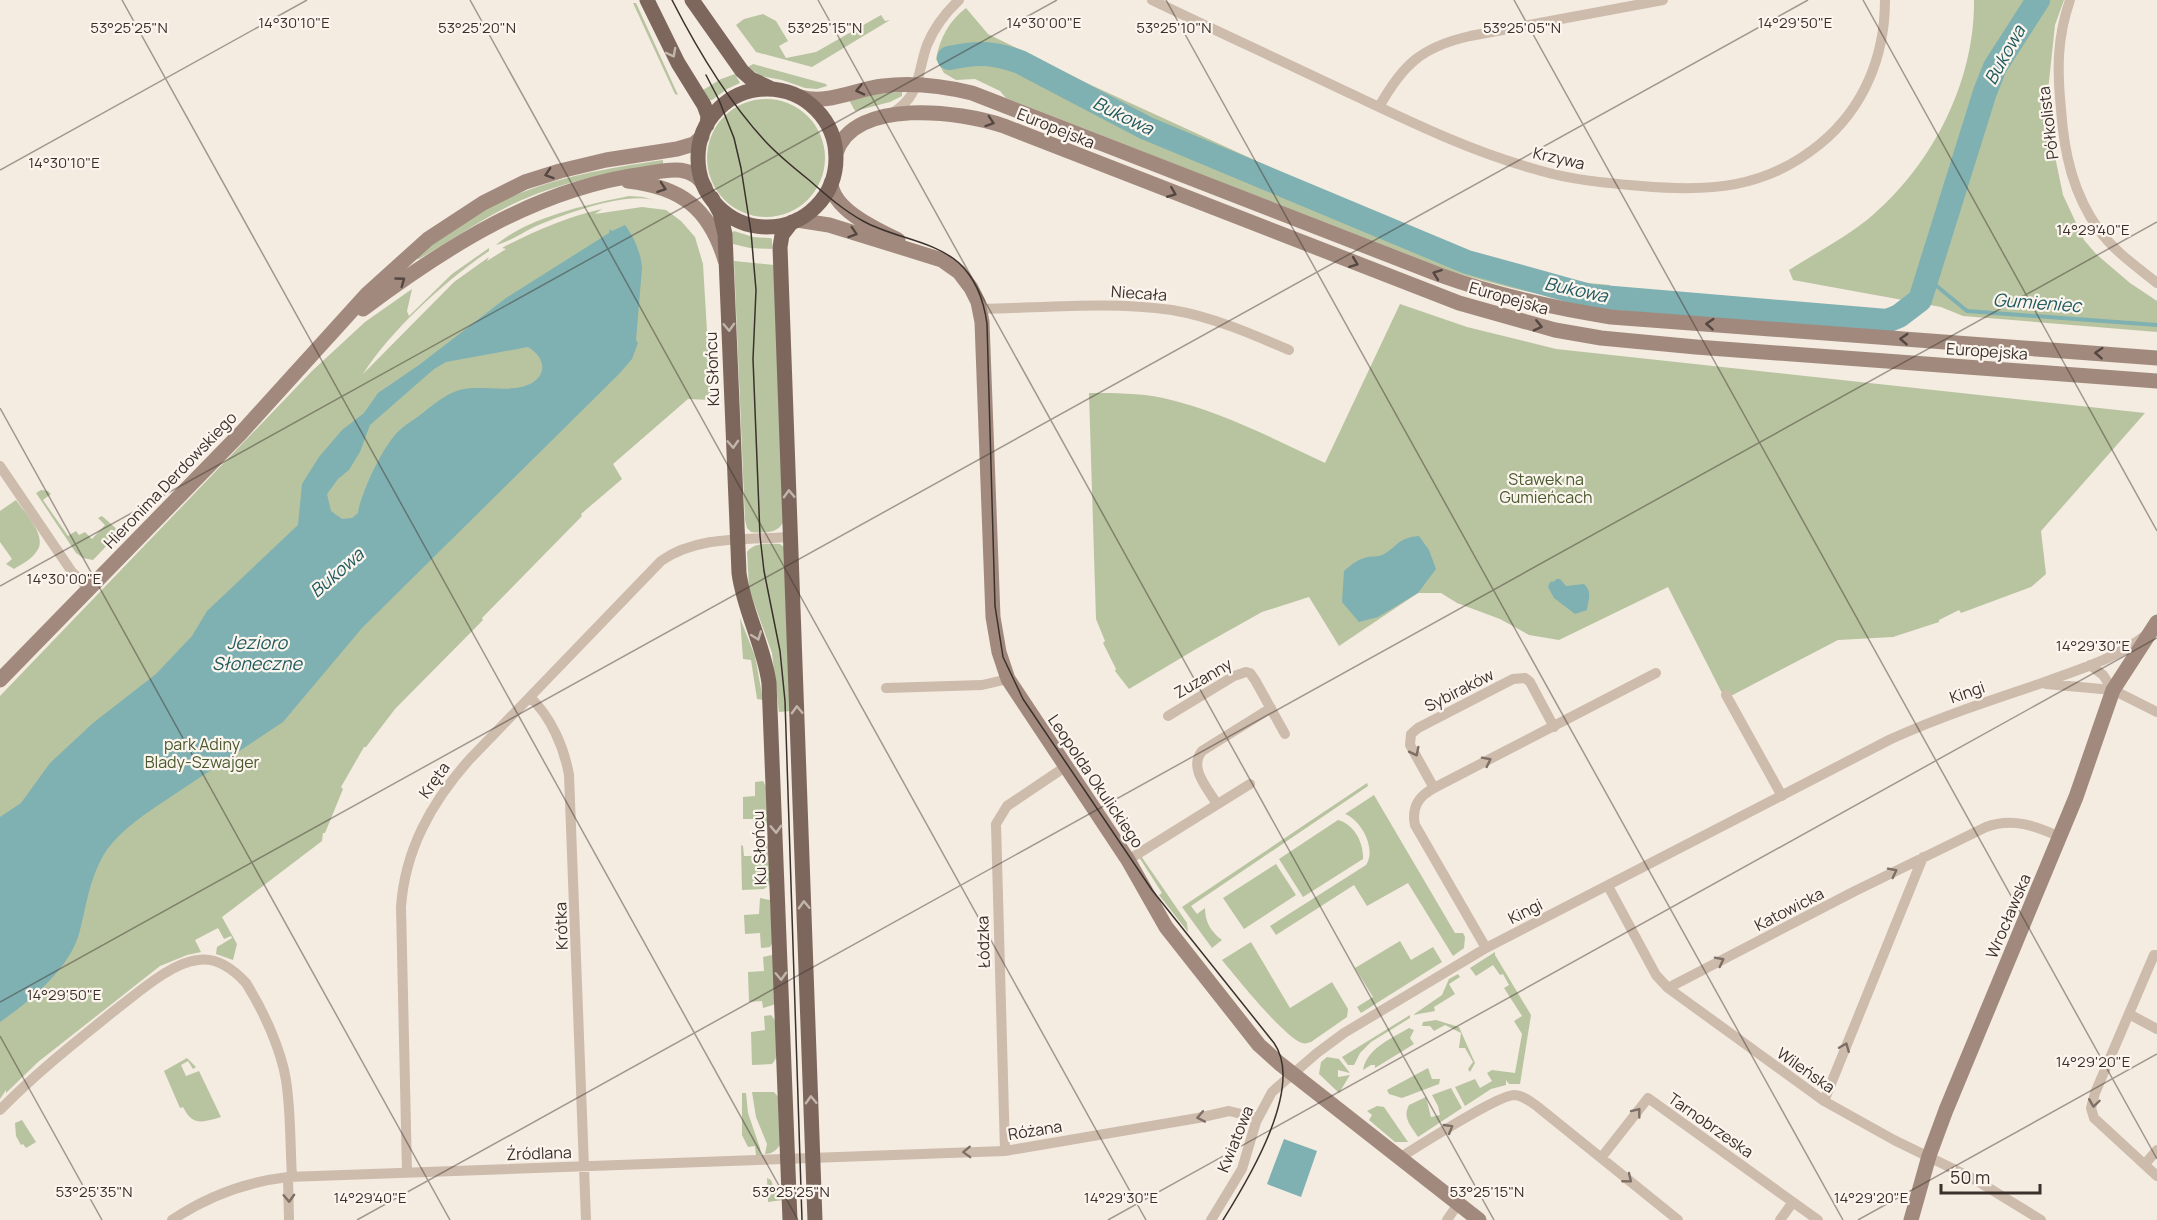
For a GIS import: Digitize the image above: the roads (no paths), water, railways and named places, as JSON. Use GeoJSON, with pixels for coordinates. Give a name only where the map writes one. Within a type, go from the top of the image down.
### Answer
{"type":"FeatureCollection","features":[{"type":"Feature","properties":{"kind":"main road"},"geometry":{"type":"LineString","coordinates":[[647,0],[678,63],[704,105],[708,116],[699,162],[708,193],[727,214],[746,223],[768,227],[794,221]]}},
{"type":"Feature","properties":{"kind":"main road"},"geometry":{"type":"LineString","coordinates":[[692,0],[742,71],[756,82],[800,97],[814,107],[825,121],[836,153],[836,166],[831,183],[818,205],[794,221],[782,235],[780,247],[815,1220]]}},
{"type":"Feature","properties":{"kind":"main road","name":"Europejska"},"geometry":{"type":"LineString","coordinates":[[800,97],[823,100],[873,87],[918,84],[943,86],[972,93],[1440,275],[1496,293],[1548,306],[1611,317],[2157,358]]}},
{"type":"Feature","properties":{"kind":"main road"},"geometry":{"type":"LineString","coordinates":[[704,131],[720,108],[734,97],[754,90],[776,89]]}},
{"type":"Feature","properties":{"kind":"main road","name":"Europejska"},"geometry":{"type":"LineString","coordinates":[[836,153],[850,130],[884,117],[916,113],[945,113],[987,120],[1459,303],[1555,330],[1601,338],[1696,348],[2157,381]]}},
{"type":"Feature","properties":{"kind":"main road","name":"Hieronima Derdowskiego"},"geometry":{"type":"LineString","coordinates":[[0,680],[241,433],[375,286],[428,238],[504,191],[542,176],[576,167],[686,147],[695,143],[704,131]]}},
{"type":"Feature","properties":{"kind":"main road","name":"Hieronima Derdowskiego"},"geometry":{"type":"LineString","coordinates":[[337,328],[409,275],[496,222],[556,195],[604,181],[676,169],[692,172],[708,193]]}},
{"type":"Feature","properties":{"kind":"main road"},"geometry":{"type":"LineString","coordinates":[[604,181],[627,181],[652,185],[689,201],[701,212],[713,230],[727,268]]}},
{"type":"Feature","properties":{"kind":"main road","name":"Leopolda Okulickiego"},"geometry":{"type":"LineString","coordinates":[[831,183],[834,195],[844,207],[921,254]]}},
{"type":"Feature","properties":{"kind":"main road","name":"Ku Słońcu"},"geometry":{"type":"LineString","coordinates":[[708,193],[720,213],[724,226],[737,541],[741,586],[764,654],[769,683],[790,1220]]}},
{"type":"Feature","properties":{"kind":"main road","name":"Leopolda Okulickiego"},"geometry":{"type":"LineString","coordinates":[[794,221],[817,222],[942,260],[959,272],[971,288],[980,309],[982,337],[993,617],[999,652],[1008,679],[1128,860],[1161,920],[1259,1045],[1479,1220]]}},
{"type":"Feature","properties":{"kind":"main road","name":"Wrocławska"},"geometry":{"type":"LineString","coordinates":[[1911,1220],[1929,1156],[1946,1110],[2085,775],[2113,690],[2154,626]]}},
{"type":"Feature","properties":{"kind":"street"},"geometry":{"type":"LineString","coordinates":[[918,84],[924,55],[932,35],[940,20],[959,0]]}},
{"type":"Feature","properties":{"kind":"street","name":"Krzywa"},"geometry":{"type":"LineString","coordinates":[[1152,0],[1379,107],[1517,164],[1563,176],[1676,189],[1711,189],[1740,185],[1778,171],[1804,156],[1829,137],[1847,118],[1864,93],[1876,61],[1884,26],[1885,0]]}},
{"type":"Feature","properties":{"kind":"street"},"geometry":{"type":"LineString","coordinates":[[1379,107],[1395,78],[1408,65],[1425,52],[1447,43],[1470,36],[1663,0]]}},
{"type":"Feature","properties":{"kind":"street","name":"Półkolista"},"geometry":{"type":"LineString","coordinates":[[2070,0],[2062,28],[2058,58],[2063,136],[2068,165],[2082,200],[2100,231],[2121,254],[2157,283]]}},
{"type":"Feature","properties":{"kind":"street","name":"Europejska"},"geometry":{"type":"LineString","coordinates":[[884,117],[905,104],[918,84]]}},
{"type":"Feature","properties":{"kind":"street","name":"Niecała"},"geometry":{"type":"LineString","coordinates":[[980,309],[1102,305],[1146,307],[1175,311],[1239,329],[1289,350]]}},
{"type":"Feature","properties":{"kind":"street"},"geometry":{"type":"LineString","coordinates":[[0,466],[72,572],[89,589]]}},
{"type":"Feature","properties":{"kind":"street"},"geometry":{"type":"LineString","coordinates":[[737,541],[791,537]]}},
{"type":"Feature","properties":{"kind":"street","name":"Kręta"},"geometry":{"type":"LineString","coordinates":[[407,1172],[402,893],[409,858],[425,821],[446,787],[469,760],[661,561],[675,552],[692,546],[737,541]]}},
{"type":"Feature","properties":{"kind":"street","name":"Kingi"},"geometry":{"type":"LineString","coordinates":[[1293,1073],[1344,1033],[1485,948],[1916,728],[2090,665],[2124,650],[2154,626]]}},
{"type":"Feature","properties":{"kind":"street"},"geometry":{"type":"LineString","coordinates":[[2090,665],[2103,675],[2113,690],[2157,712]]}},
{"type":"Feature","properties":{"kind":"street","name":"Zuzanny"},"geometry":{"type":"LineString","coordinates":[[1168,716],[1234,676],[1246,672],[1255,680],[1286,734]]}},
{"type":"Feature","properties":{"kind":"street"},"geometry":{"type":"LineString","coordinates":[[1485,948],[1414,825],[1414,809],[1417,802],[1421,796],[1434,788],[1656,673]]}},
{"type":"Feature","properties":{"kind":"street","name":"Sybiraków"},"geometry":{"type":"LineString","coordinates":[[1434,788],[1410,745],[1411,734],[1418,728],[1514,679],[1525,678],[1530,682],[1554,727]]}},
{"type":"Feature","properties":{"kind":"street"},"geometry":{"type":"LineString","coordinates":[[886,688],[982,684],[1008,679]]}},
{"type":"Feature","properties":{"kind":"street","name":"Kingi"},"geometry":{"type":"LineString","coordinates":[[2036,685],[2066,685],[2113,690]]}},
{"type":"Feature","properties":{"kind":"street"},"geometry":{"type":"LineString","coordinates":[[1726,694],[1782,796]]}},
{"type":"Feature","properties":{"kind":"street","name":"Krótka"},"geometry":{"type":"LineString","coordinates":[[530,697],[541,709],[554,731],[564,752],[569,775],[586,1220]]}},
{"type":"Feature","properties":{"kind":"street"},"geometry":{"type":"LineString","coordinates":[[1217,804],[1197,772],[1198,756],[1271,708]]}},
{"type":"Feature","properties":{"kind":"street","name":"Łódzka"},"geometry":{"type":"LineString","coordinates":[[1005,1151],[996,824],[1007,806],[1065,767]]}},
{"type":"Feature","properties":{"kind":"street"},"geometry":{"type":"LineString","coordinates":[[1128,860],[1250,784]]}},
{"type":"Feature","properties":{"kind":"street","name":"Katowicka"},"geometry":{"type":"LineString","coordinates":[[1668,988],[1986,827],[2006,822],[2026,824],[2060,837]]}},
{"type":"Feature","properties":{"kind":"street"},"geometry":{"type":"LineString","coordinates":[[1824,1101],[1923,857]]}},
{"type":"Feature","properties":{"kind":"street","name":"Wileńska"},"geometry":{"type":"LineString","coordinates":[[1608,886],[1656,975],[1668,988],[1824,1101],[2012,1201],[2041,1220]]}},
{"type":"Feature","properties":{"kind":"street"},"geometry":{"type":"LineString","coordinates":[[2157,955],[2154,955],[2093,1097],[2091,1108],[2098,1124],[2157,1176]]}},
{"type":"Feature","properties":{"kind":"street"},"geometry":{"type":"LineString","coordinates":[[0,1110],[40,1070],[134,996],[184,964],[209,960],[230,969],[246,983],[280,1054],[288,1102],[290,1220]]}},
{"type":"Feature","properties":{"kind":"street"},"geometry":{"type":"LineString","coordinates":[[2129,1014],[2157,1029]]}},
{"type":"Feature","properties":{"kind":"street","name":"Kwiatowa"},"geometry":{"type":"LineString","coordinates":[[1210,1220],[1242,1169],[1258,1118],[1272,1092],[1293,1073]]}},
{"type":"Feature","properties":{"kind":"street"},"geometry":{"type":"LineString","coordinates":[[1399,1158],[1493,1103],[1515,1095],[1523,1097],[1538,1107],[1678,1220]]}},
{"type":"Feature","properties":{"kind":"street","name":"Tarnobrzeska"},"geometry":{"type":"LineString","coordinates":[[1601,1158],[1648,1098],[1818,1220]]}},
{"type":"Feature","properties":{"kind":"street","name":"Różana"},"geometry":{"type":"LineString","coordinates":[[813,1158],[1005,1151],[1227,1111],[1236,1111],[1258,1118]]}},
{"type":"Feature","properties":{"kind":"street"},"geometry":{"type":"LineString","coordinates":[[2145,1164],[2157,1150]]}},
{"type":"Feature","properties":{"kind":"street"},"geometry":{"type":"LineString","coordinates":[[788,1160],[813,1158]]}},
{"type":"Feature","properties":{"kind":"street","name":"Źródlana"},"geometry":{"type":"LineString","coordinates":[[172,1220],[208,1199],[232,1189],[263,1180],[290,1177],[788,1160]]}},
{"type":"Feature","properties":{"kind":"street"},"geometry":{"type":"LineString","coordinates":[[1780,1220],[1794,1202]]}},
{"type":"Feature","properties":{"kind":"street"},"geometry":{"type":"LineString","coordinates":[[1447,1220],[1458,1204]]}},
{"type":"Feature","properties":{"kind":"water","name":"Jezioro Słoneczne"},"geometry":{"type":"Polygon","coordinates":[[[625,225],[636,245],[642,268],[636,340],[638,343],[632,359],[362,628],[283,722],[150,811],[114,841],[103,856],[94,875],[79,934],[67,960],[47,984],[0,1022],[0,817],[21,803],[50,763],[93,723],[156,674],[192,636],[207,611],[298,525],[302,484],[319,457],[342,430],[364,413],[378,393],[419,365],[506,298],[609,233],[610,229],[612,231],[625,225]],[[528,347],[446,362],[434,369],[370,425],[360,452],[349,470],[338,479],[327,494],[331,511],[342,519],[352,518],[358,513],[369,480],[388,444],[402,428],[443,398],[464,389],[520,387],[536,380],[542,371],[542,366],[539,357],[528,347]]]}},
{"type":"Feature","properties":{"kind":"water"},"geometry":{"type":"Polygon","coordinates":[[[1419,536],[1429,550],[1436,569],[1418,593],[1378,617],[1359,622],[1342,602],[1344,571],[1358,560],[1382,555],[1401,541],[1419,536]]]}},
{"type":"Feature","properties":{"kind":"water"},"geometry":{"type":"Polygon","coordinates":[[[1560,579],[1566,586],[1584,584],[1587,587],[1589,599],[1587,610],[1575,614],[1554,598],[1548,587],[1550,582],[1560,579]]]}},
{"type":"Feature","properties":{"kind":"water"},"geometry":{"type":"Polygon","coordinates":[[[1284,1139],[1317,1151],[1301,1197],[1267,1184],[1284,1139]]]}},
{"type":"Feature","properties":{"kind":"waterway","name":"Bukowa"},"geometry":{"type":"LineString","coordinates":[[949,58],[985,54],[1020,62],[1146,128],[1467,262],[1590,296],[1887,321],[1899,316],[1920,300],[1985,92],[1995,67],[2038,0]]}},
{"type":"Feature","properties":{"kind":"waterway","name":"Gumieniec"},"geometry":{"type":"LineString","coordinates":[[1927,278],[1967,311],[2157,325]]}},
{"type":"Feature","properties":{"kind":"tram line"},"geometry":{"type":"LineString","coordinates":[[672,0],[725,91],[775,151],[828,197],[856,217],[887,232],[925,244],[949,255],[971,276],[979,291],[987,324],[995,606],[1003,657],[1023,699],[1152,890],[1274,1043],[1282,1062],[1283,1084],[1270,1133],[1246,1182],[1223,1220]]}},
{"type":"Feature","properties":{"kind":"tram line"},"geometry":{"type":"LineString","coordinates":[[706,75],[734,138],[741,168],[751,232],[756,290],[753,359],[760,536],[764,571],[780,651],[785,701],[802,1220]]}},
{"type":"Feature","properties":{"kind":"park label","name":"Stawek na Gumieńcach"},"geometry":{"type":"Point","coordinates":[1546,488]}},
{"type":"Feature","properties":{"kind":"park label","name":"park Adiny Blady-Szwajger"},"geometry":{"type":"Point","coordinates":[202,753]}}]}
